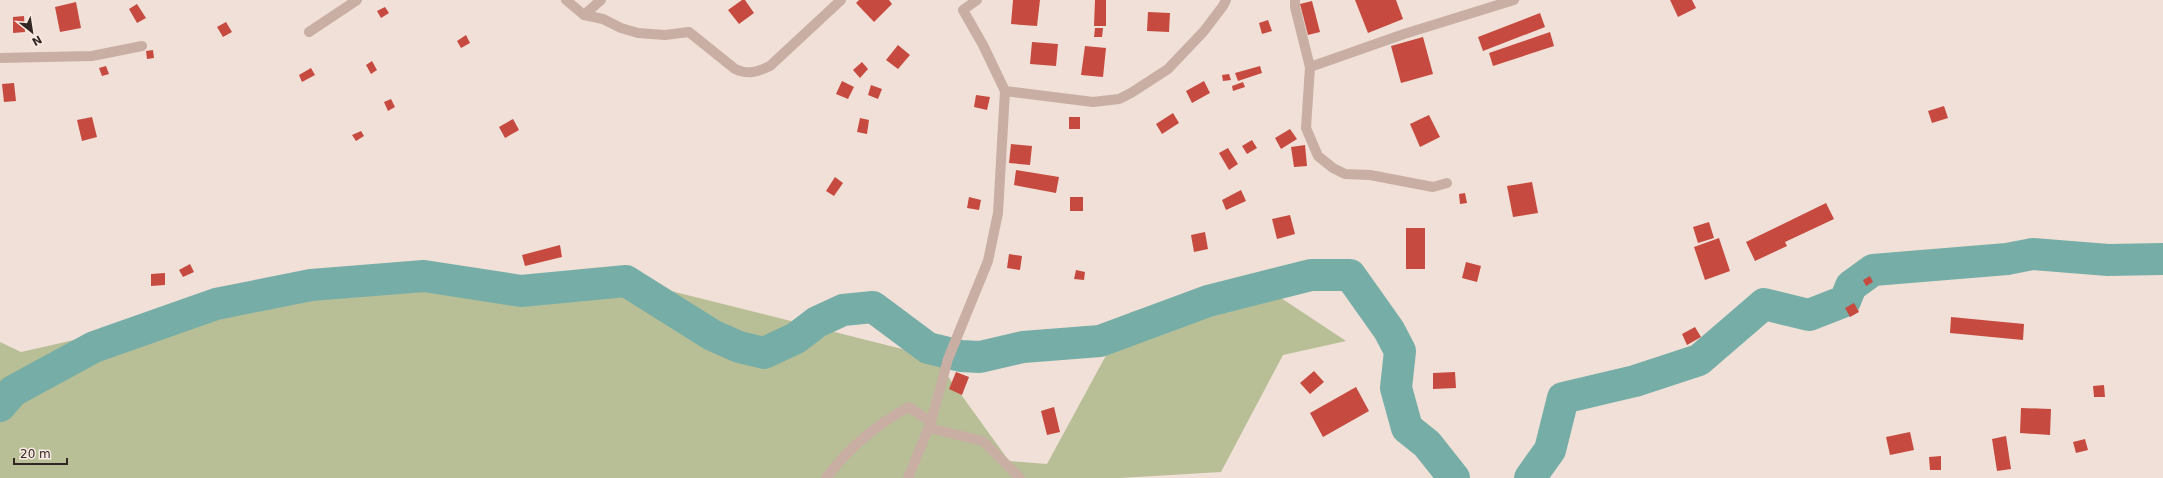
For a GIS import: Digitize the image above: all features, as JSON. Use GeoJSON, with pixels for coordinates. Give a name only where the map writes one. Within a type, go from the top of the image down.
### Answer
{"type":"FeatureCollection","features":[{"type":"Feature","properties":{"kind":"street"},"geometry":{"type":"LineString","coordinates":[[309,32],[357,0]]}},
{"type":"Feature","properties":{"kind":"street"},"geometry":{"type":"LineString","coordinates":[[566,0],[584,15],[603,19],[621,28],[638,33],[665,35],[689,32],[735,69],[744,73],[755,73],[770,66],[782,57],[841,0]]}},
{"type":"Feature","properties":{"kind":"street"},"geometry":{"type":"LineString","coordinates":[[584,15],[601,0]]}},
{"type":"Feature","properties":{"kind":"street"},"geometry":{"type":"LineString","coordinates":[[908,478],[930,425],[948,360],[988,261],[998,213],[1005,91],[984,45],[963,10],[977,0]]}},
{"type":"Feature","properties":{"kind":"street"},"geometry":{"type":"LineString","coordinates":[[1005,91],[1093,102],[1119,99],[1131,93],[1168,68],[1204,30],[1226,0]]}},
{"type":"Feature","properties":{"kind":"street"},"geometry":{"type":"LineString","coordinates":[[1295,0],[1295,8],[1310,67],[1306,128],[1318,156],[1333,168],[1345,174],[1370,175],[1433,187],[1447,183]]}},
{"type":"Feature","properties":{"kind":"street"},"geometry":{"type":"LineString","coordinates":[[1310,67],[1404,34],[1514,0]]}},
{"type":"Feature","properties":{"kind":"street"},"geometry":{"type":"LineString","coordinates":[[0,58],[92,56],[142,46]]}},
{"type":"Feature","properties":{"kind":"street"},"geometry":{"type":"LineString","coordinates":[[826,478],[847,452],[891,416],[909,407],[930,425],[983,441],[1020,478]]}},
{"type":"Feature","properties":{"kind":"green space"},"geometry":{"type":"Polygon","coordinates":[[[595,272],[934,357],[1009,461],[1047,464],[1129,313],[1246,275],[1346,341],[1283,355],[1221,472],[1120,478],[0,478],[0,342],[21,352],[281,293],[595,272]]]}},
{"type":"Feature","properties":{"kind":"building"},"geometry":{"type":"Polygon","coordinates":[[[742,0],[745,0],[754,13],[739,24],[728,10],[742,0]]]}},
{"type":"Feature","properties":{"kind":"building"},"geometry":{"type":"Polygon","coordinates":[[[859,0],[889,0],[892,4],[874,22],[856,3],[859,0]]]}},
{"type":"Feature","properties":{"kind":"building"},"geometry":{"type":"Polygon","coordinates":[[[1013,0],[1040,0],[1037,26],[1011,24],[1013,0]]]}},
{"type":"Feature","properties":{"kind":"building"},"geometry":{"type":"Polygon","coordinates":[[[1095,0],[1106,0],[1106,26],[1094,26],[1095,0]]]}},
{"type":"Feature","properties":{"kind":"building"},"geometry":{"type":"Polygon","coordinates":[[[1355,0],[1396,0],[1403,19],[1368,33],[1355,0]]]}},
{"type":"Feature","properties":{"kind":"building"},"geometry":{"type":"Polygon","coordinates":[[[1670,0],[1692,0],[1696,8],[1678,17],[1670,0]]]}},
{"type":"Feature","properties":{"kind":"building"},"geometry":{"type":"Polygon","coordinates":[[[1312,1],[1320,32],[1308,35],[1300,4],[1312,1]]]}},
{"type":"Feature","properties":{"kind":"building"},"geometry":{"type":"Polygon","coordinates":[[[76,2],[81,28],[60,32],[55,7],[76,2]]]}},
{"type":"Feature","properties":{"kind":"building"},"geometry":{"type":"Polygon","coordinates":[[[137,4],[146,18],[137,23],[129,9],[137,4]]]}},
{"type":"Feature","properties":{"kind":"building"},"geometry":{"type":"Polygon","coordinates":[[[385,7],[389,13],[381,18],[377,11],[385,7]]]}},
{"type":"Feature","properties":{"kind":"building"},"geometry":{"type":"Polygon","coordinates":[[[1148,12],[1170,13],[1169,32],[1147,31],[1148,12]]]}},
{"type":"Feature","properties":{"kind":"building"},"geometry":{"type":"Polygon","coordinates":[[[1540,13],[1545,27],[1483,51],[1478,37],[1540,13]]]}},
{"type":"Feature","properties":{"kind":"building"},"geometry":{"type":"Polygon","coordinates":[[[24,16],[25,32],[13,33],[13,17],[24,16]]]}},
{"type":"Feature","properties":{"kind":"building"},"geometry":{"type":"Polygon","coordinates":[[[1268,20],[1272,31],[1262,34],[1259,23],[1268,20]]]}},
{"type":"Feature","properties":{"kind":"building"},"geometry":{"type":"Polygon","coordinates":[[[226,22],[232,32],[223,37],[217,27],[226,22]]]}},
{"type":"Feature","properties":{"kind":"building"},"geometry":{"type":"Polygon","coordinates":[[[1095,28],[1103,28],[1102,37],[1094,37],[1095,28]]]}},
{"type":"Feature","properties":{"kind":"building"},"geometry":{"type":"Polygon","coordinates":[[[1550,32],[1554,46],[1493,66],[1489,53],[1550,32]]]}},
{"type":"Feature","properties":{"kind":"building"},"geometry":{"type":"Polygon","coordinates":[[[466,35],[470,43],[461,48],[457,41],[466,35]]]}},
{"type":"Feature","properties":{"kind":"building"},"geometry":{"type":"Polygon","coordinates":[[[1423,37],[1433,74],[1401,83],[1391,46],[1423,37]]]}},
{"type":"Feature","properties":{"kind":"building"},"geometry":{"type":"Polygon","coordinates":[[[1032,42],[1058,44],[1056,66],[1030,64],[1032,42]]]}},
{"type":"Feature","properties":{"kind":"building"},"geometry":{"type":"Polygon","coordinates":[[[898,45],[910,55],[898,69],[886,60],[898,45]]]}},
{"type":"Feature","properties":{"kind":"building"},"geometry":{"type":"Polygon","coordinates":[[[1085,46],[1106,48],[1103,77],[1081,75],[1085,46]]]}},
{"type":"Feature","properties":{"kind":"building"},"geometry":{"type":"Polygon","coordinates":[[[153,50],[154,58],[147,59],[146,51],[153,50]]]}},
{"type":"Feature","properties":{"kind":"building"},"geometry":{"type":"Polygon","coordinates":[[[372,61],[377,70],[371,74],[366,65],[372,61]]]}},
{"type":"Feature","properties":{"kind":"building"},"geometry":{"type":"Polygon","coordinates":[[[862,62],[868,69],[860,78],[853,70],[862,62]]]}},
{"type":"Feature","properties":{"kind":"building"},"geometry":{"type":"Polygon","coordinates":[[[106,66],[109,74],[102,76],[99,68],[106,66]]]}},
{"type":"Feature","properties":{"kind":"building"},"geometry":{"type":"Polygon","coordinates":[[[1260,66],[1262,73],[1238,81],[1235,73],[1260,66]]]}},
{"type":"Feature","properties":{"kind":"building"},"geometry":{"type":"Polygon","coordinates":[[[311,68],[315,75],[302,82],[299,75],[311,68]]]}},
{"type":"Feature","properties":{"kind":"building"},"geometry":{"type":"Polygon","coordinates":[[[1229,74],[1231,80],[1223,81],[1222,75],[1229,74]]]}},
{"type":"Feature","properties":{"kind":"building"},"geometry":{"type":"Polygon","coordinates":[[[842,81],[854,87],[848,99],[836,94],[842,81]]]}},
{"type":"Feature","properties":{"kind":"building"},"geometry":{"type":"Polygon","coordinates":[[[1204,81],[1210,93],[1192,103],[1186,91],[1204,81]]]}},
{"type":"Feature","properties":{"kind":"building"},"geometry":{"type":"Polygon","coordinates":[[[1243,82],[1245,87],[1233,91],[1232,86],[1243,82]]]}},
{"type":"Feature","properties":{"kind":"building"},"geometry":{"type":"Polygon","coordinates":[[[14,83],[16,101],[4,102],[2,84],[14,83]]]}},
{"type":"Feature","properties":{"kind":"building"},"geometry":{"type":"Polygon","coordinates":[[[871,85],[882,89],[878,99],[868,95],[871,85]]]}},
{"type":"Feature","properties":{"kind":"building"},"geometry":{"type":"Polygon","coordinates":[[[976,95],[990,97],[987,110],[974,107],[976,95]]]}},
{"type":"Feature","properties":{"kind":"building"},"geometry":{"type":"Polygon","coordinates":[[[391,99],[395,107],[388,111],[384,102],[391,99]]]}},
{"type":"Feature","properties":{"kind":"building"},"geometry":{"type":"Polygon","coordinates":[[[1944,106],[1948,118],[1932,123],[1928,111],[1944,106]]]}},
{"type":"Feature","properties":{"kind":"building"},"geometry":{"type":"Polygon","coordinates":[[[1173,113],[1179,123],[1162,134],[1156,124],[1173,113]]]}},
{"type":"Feature","properties":{"kind":"building"},"geometry":{"type":"Polygon","coordinates":[[[1429,115],[1440,137],[1420,147],[1410,124],[1429,115]]]}},
{"type":"Feature","properties":{"kind":"building"},"geometry":{"type":"Polygon","coordinates":[[[92,117],[97,137],[82,141],[77,120],[92,117]]]}},
{"type":"Feature","properties":{"kind":"building"},"geometry":{"type":"Polygon","coordinates":[[[1069,117],[1080,117],[1080,129],[1069,129],[1069,117]]]}},
{"type":"Feature","properties":{"kind":"building"},"geometry":{"type":"Polygon","coordinates":[[[860,118],[869,120],[867,134],[857,132],[860,118]]]}},
{"type":"Feature","properties":{"kind":"building"},"geometry":{"type":"Polygon","coordinates":[[[513,119],[519,130],[505,138],[499,127],[513,119]]]}},
{"type":"Feature","properties":{"kind":"building"},"geometry":{"type":"Polygon","coordinates":[[[1290,129],[1297,139],[1281,149],[1275,138],[1290,129]]]}},
{"type":"Feature","properties":{"kind":"building"},"geometry":{"type":"Polygon","coordinates":[[[361,131],[364,136],[356,141],[352,135],[361,131]]]}},
{"type":"Feature","properties":{"kind":"building"},"geometry":{"type":"Polygon","coordinates":[[[1252,140],[1257,148],[1247,154],[1242,146],[1252,140]]]}},
{"type":"Feature","properties":{"kind":"building"},"geometry":{"type":"Polygon","coordinates":[[[1011,144],[1032,146],[1030,165],[1009,163],[1011,144]]]}},
{"type":"Feature","properties":{"kind":"building"},"geometry":{"type":"Polygon","coordinates":[[[1305,145],[1307,166],[1294,167],[1291,147],[1305,145]]]}},
{"type":"Feature","properties":{"kind":"building"},"geometry":{"type":"Polygon","coordinates":[[[1228,148],[1238,164],[1229,170],[1219,153],[1228,148]]]}},
{"type":"Feature","properties":{"kind":"building"},"geometry":{"type":"Polygon","coordinates":[[[1016,170],[1059,177],[1056,193],[1014,185],[1016,170]]]}},
{"type":"Feature","properties":{"kind":"building"},"geometry":{"type":"Polygon","coordinates":[[[835,177],[843,183],[834,196],[826,191],[835,177]]]}},
{"type":"Feature","properties":{"kind":"building"},"geometry":{"type":"Polygon","coordinates":[[[1532,182],[1538,213],[1513,217],[1507,186],[1532,182]]]}},
{"type":"Feature","properties":{"kind":"building"},"geometry":{"type":"Polygon","coordinates":[[[1241,190],[1246,201],[1226,210],[1222,200],[1241,190]]]}},
{"type":"Feature","properties":{"kind":"building"},"geometry":{"type":"Polygon","coordinates":[[[1465,193],[1467,203],[1460,204],[1459,194],[1465,193]]]}},
{"type":"Feature","properties":{"kind":"building"},"geometry":{"type":"Polygon","coordinates":[[[969,197],[981,200],[979,210],[967,208],[969,197]]]}},
{"type":"Feature","properties":{"kind":"building"},"geometry":{"type":"Polygon","coordinates":[[[1070,197],[1083,197],[1083,211],[1070,211],[1070,197]]]}},
{"type":"Feature","properties":{"kind":"building"},"geometry":{"type":"Polygon","coordinates":[[[1826,203],[1834,219],[1785,242],[1787,246],[1755,261],[1746,242],[1826,203]]]}},
{"type":"Feature","properties":{"kind":"building"},"geometry":{"type":"Polygon","coordinates":[[[1290,215],[1295,234],[1277,239],[1272,219],[1290,215]]]}},
{"type":"Feature","properties":{"kind":"building"},"geometry":{"type":"Polygon","coordinates":[[[1709,222],[1714,238],[1698,243],[1693,227],[1709,222]]]}},
{"type":"Feature","properties":{"kind":"building"},"geometry":{"type":"Polygon","coordinates":[[[1406,228],[1425,228],[1425,269],[1406,269],[1406,228]]]}},
{"type":"Feature","properties":{"kind":"building"},"geometry":{"type":"Polygon","coordinates":[[[1205,232],[1208,249],[1194,252],[1191,235],[1205,232]]]}},
{"type":"Feature","properties":{"kind":"building"},"geometry":{"type":"Polygon","coordinates":[[[1719,238],[1730,271],[1705,280],[1694,247],[1719,238]]]}},
{"type":"Feature","properties":{"kind":"building"},"geometry":{"type":"Polygon","coordinates":[[[560,245],[562,257],[525,266],[522,255],[560,245]]]}},
{"type":"Feature","properties":{"kind":"building"},"geometry":{"type":"Polygon","coordinates":[[[1009,254],[1022,256],[1020,270],[1007,268],[1009,254]]]}},
{"type":"Feature","properties":{"kind":"building"},"geometry":{"type":"Polygon","coordinates":[[[1466,262],[1481,266],[1477,282],[1462,278],[1466,262]]]}},
{"type":"Feature","properties":{"kind":"building"},"geometry":{"type":"Polygon","coordinates":[[[190,264],[194,272],[183,277],[179,270],[190,264]]]}},
{"type":"Feature","properties":{"kind":"building"},"geometry":{"type":"Polygon","coordinates":[[[1076,270],[1085,272],[1084,280],[1074,279],[1076,270]]]}},
{"type":"Feature","properties":{"kind":"building"},"geometry":{"type":"Polygon","coordinates":[[[165,273],[165,285],[151,286],[151,274],[165,273]]]}},
{"type":"Feature","properties":{"kind":"building"},"geometry":{"type":"Polygon","coordinates":[[[1870,276],[1873,282],[1866,286],[1863,280],[1870,276]]]}},
{"type":"Feature","properties":{"kind":"building"},"geometry":{"type":"Polygon","coordinates":[[[1854,303],[1859,312],[1850,317],[1845,308],[1854,303]]]}},
{"type":"Feature","properties":{"kind":"building"},"geometry":{"type":"Polygon","coordinates":[[[1951,317],[2024,324],[2023,340],[1950,333],[1951,317]]]}},
{"type":"Feature","properties":{"kind":"building"},"geometry":{"type":"Polygon","coordinates":[[[1695,327],[1701,337],[1687,345],[1682,334],[1695,327]]]}},
{"type":"Feature","properties":{"kind":"building"},"geometry":{"type":"Polygon","coordinates":[[[1314,371],[1324,382],[1310,394],[1300,383],[1314,371]]]}},
{"type":"Feature","properties":{"kind":"building"},"geometry":{"type":"Polygon","coordinates":[[[956,372],[969,377],[962,395],[949,389],[956,372]]]}},
{"type":"Feature","properties":{"kind":"building"},"geometry":{"type":"Polygon","coordinates":[[[1455,372],[1456,388],[1433,389],[1433,373],[1455,372]]]}},
{"type":"Feature","properties":{"kind":"building"},"geometry":{"type":"Polygon","coordinates":[[[2104,385],[2105,397],[2094,397],[2093,386],[2104,385]]]}},
{"type":"Feature","properties":{"kind":"building"},"geometry":{"type":"Polygon","coordinates":[[[1356,387],[1369,411],[1323,437],[1310,413],[1356,387]]]}},
{"type":"Feature","properties":{"kind":"building"},"geometry":{"type":"Polygon","coordinates":[[[1054,407],[1060,432],[1047,435],[1041,411],[1054,407]]]}},
{"type":"Feature","properties":{"kind":"building"},"geometry":{"type":"Polygon","coordinates":[[[2021,408],[2051,409],[2050,435],[2020,433],[2021,408]]]}},
{"type":"Feature","properties":{"kind":"building"},"geometry":{"type":"Polygon","coordinates":[[[1910,432],[1914,450],[1890,455],[1886,437],[1910,432]]]}},
{"type":"Feature","properties":{"kind":"building"},"geometry":{"type":"Polygon","coordinates":[[[2006,436],[2011,469],[1997,471],[1992,439],[2006,436]]]}},
{"type":"Feature","properties":{"kind":"building"},"geometry":{"type":"Polygon","coordinates":[[[2085,439],[2088,450],[2076,453],[2073,442],[2085,439]]]}},
{"type":"Feature","properties":{"kind":"building"},"geometry":{"type":"Polygon","coordinates":[[[1941,456],[1941,470],[1930,470],[1929,457],[1941,456]]]}},
{"type":"Feature","properties":{"kind":"waterway"},"geometry":{"type":"LineString","coordinates":[[1530,478],[1550,450],[1563,398],[1635,381],[1699,360],[1764,304],[1809,315],[1845,301],[1851,286],[1873,270],[2007,259],[2033,254],[2108,260],[2163,259]]}},
{"type":"Feature","properties":{"kind":"waterway"},"geometry":{"type":"LineString","coordinates":[[0,406],[13,391],[94,347],[216,304],[311,285],[424,276],[521,291],[626,281],[712,335],[739,347],[764,353],[796,338],[817,322],[843,310],[873,307],[928,348],[961,356],[980,357],[1023,347],[1100,341],[1208,301],[1311,275],[1350,275],[1389,330],[1400,351],[1396,388],[1407,428],[1427,444],[1454,478]]}}]}
